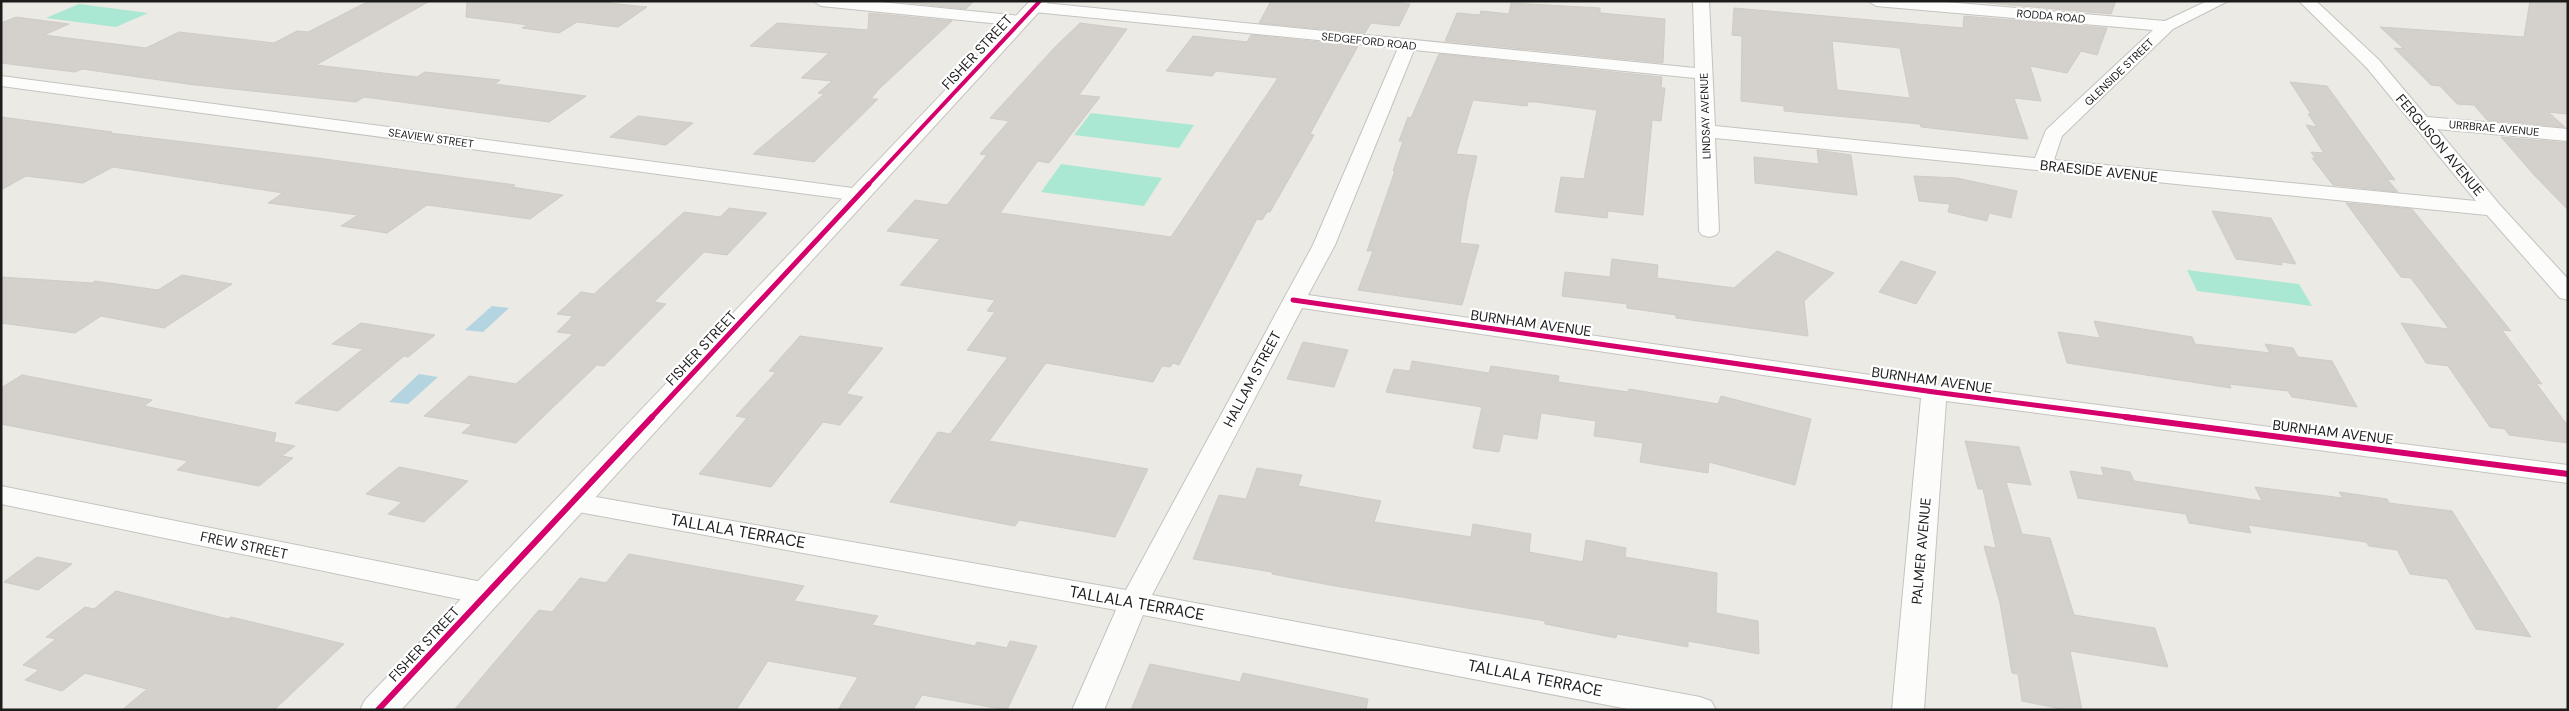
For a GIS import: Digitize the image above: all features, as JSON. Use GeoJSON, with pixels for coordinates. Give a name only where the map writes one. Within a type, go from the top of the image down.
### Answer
{"type":"FeatureCollection","features":[{"type":"Feature","properties":{"kind":"street","name":"SEDGEFORD ROAD"},"geometry":{"type":"LineString","coordinates":[[821,1],[1031,10],[1703,74]]}},
{"type":"Feature","properties":{"kind":"street","name":"LINDSAY AVENUE"},"geometry":{"type":"LineString","coordinates":[[1701,1],[1709,232]]}},
{"type":"Feature","properties":{"kind":"street","name":"RODDA ROAD"},"geometry":{"type":"LineString","coordinates":[[1876,1],[2167,26]]}},
{"type":"Feature","properties":{"kind":"street","name":"GLENSIDE STREET"},"geometry":{"type":"LineString","coordinates":[[2042,166],[2053,134],[2167,26],[2220,1]]}},
{"type":"Feature","properties":{"kind":"street","name":"FERGUSON AVENUE"},"geometry":{"type":"LineString","coordinates":[[2307,1],[2373,64],[2494,209],[2568,293]]}},
{"type":"Feature","properties":{"kind":"street","name":"FISHER STREET"},"geometry":{"type":"LineString","coordinates":[[378,710],[1031,10]]}},
{"type":"Feature","properties":{"kind":"street","name":"HALLAM STREET"},"geometry":{"type":"LineString","coordinates":[[1088,710],[1134,602],[1293,300],[1324,246],[1408,45]]}},
{"type":"Feature","properties":{"kind":"street","name":"SEAVIEW STREET"},"geometry":{"type":"LineString","coordinates":[[1,81],[860,195]]}},
{"type":"Feature","properties":{"kind":"street","name":"URRBRAE AVENUE"},"geometry":{"type":"LineString","coordinates":[[2421,122],[2568,135]]}},
{"type":"Feature","properties":{"kind":"street","name":"BRAESIDE AVENUE"},"geometry":{"type":"LineString","coordinates":[[1706,131],[2042,166],[2494,209]]}},
{"type":"Feature","properties":{"kind":"street","name":"BURNHAM AVENUE"},"geometry":{"type":"LineString","coordinates":[[1293,300],[1934,392],[2568,474]]}},
{"type":"Feature","properties":{"kind":"street","name":"PALMER AVENUE"},"geometry":{"type":"LineString","coordinates":[[1908,710],[1934,392]]}},
{"type":"Feature","properties":{"kind":"street","name":"FREW STREET"},"geometry":{"type":"LineString","coordinates":[[1,495],[487,594]]}},
{"type":"Feature","properties":{"kind":"street","name":"TALLALA TERRACE"},"geometry":{"type":"LineString","coordinates":[[573,502],[1134,602],[1700,710]]}},
{"type":"Feature","properties":{"kind":"green space"},"geometry":{"type":"Polygon","coordinates":[[[79,4],[148,13],[116,27],[46,18],[79,4]]]}},
{"type":"Feature","properties":{"kind":"green space"},"geometry":{"type":"Polygon","coordinates":[[[1091,113],[1194,125],[1179,148],[1074,135],[1091,113]]]}},
{"type":"Feature","properties":{"kind":"green space"},"geometry":{"type":"Polygon","coordinates":[[[1061,164],[1162,178],[1144,206],[1041,192],[1061,164]]]}},
{"type":"Feature","properties":{"kind":"green space"},"geometry":{"type":"Polygon","coordinates":[[[2187,270],[2299,284],[2312,306],[2197,291],[2187,270]]]}},
{"type":"Feature","properties":{"kind":"water"},"geometry":{"type":"Polygon","coordinates":[[[492,306],[509,308],[483,332],[465,330],[492,306]]]}},
{"type":"Feature","properties":{"kind":"water"},"geometry":{"type":"Polygon","coordinates":[[[419,374],[438,377],[408,404],[389,402],[419,374]]]}},
{"type":"Feature","properties":{"kind":"building"},"geometry":{"type":"Polygon","coordinates":[[[369,1],[430,1],[316,65],[417,77],[425,72],[500,80],[495,84],[586,96],[549,122],[364,97],[356,102],[195,85],[82,69],[75,72],[1,63],[1,23],[16,17],[69,24],[44,35],[146,48],[179,32],[274,43],[297,31],[308,32],[369,1]]]}},
{"type":"Feature","properties":{"kind":"building"},"geometry":{"type":"Polygon","coordinates":[[[467,1],[612,1],[609,3],[647,7],[618,27],[577,22],[559,33],[522,28],[528,25],[466,17],[467,1]]]}},
{"type":"Feature","properties":{"kind":"building"},"geometry":{"type":"Polygon","coordinates":[[[892,1],[974,1],[966,9],[892,1]]]}},
{"type":"Feature","properties":{"kind":"building"},"geometry":{"type":"Polygon","coordinates":[[[1271,1],[1386,1],[1410,4],[1399,26],[1371,23],[1365,33],[1259,23],[1271,1]]]}},
{"type":"Feature","properties":{"kind":"building"},"geometry":{"type":"Polygon","coordinates":[[[1965,1],[2116,1],[2111,14],[1965,1]]]}},
{"type":"Feature","properties":{"kind":"building"},"geometry":{"type":"Polygon","coordinates":[[[2530,1],[2568,1],[2568,114],[2548,112],[2565,127],[2487,120],[2474,105],[2457,104],[2440,86],[2431,85],[2394,48],[2404,49],[2380,27],[2524,37],[2530,1]]]}},
{"type":"Feature","properties":{"kind":"building"},"geometry":{"type":"Polygon","coordinates":[[[1511,3],[1600,8],[1600,13],[1665,19],[1663,63],[1445,41],[1457,13],[1480,15],[1481,11],[1509,14],[1511,3]]]}},
{"type":"Feature","properties":{"kind":"building"},"geometry":{"type":"Polygon","coordinates":[[[1734,8],[1963,28],[1964,16],[2107,28],[2097,55],[2081,51],[2067,73],[2030,66],[2041,101],[2014,98],[2028,139],[1921,127],[1920,124],[1784,111],[1784,106],[1741,101],[1742,36],[1732,35],[1734,8]],[[1832,41],[1837,90],[1910,98],[1900,48],[1832,41]]]}},
{"type":"Feature","properties":{"kind":"building"},"geometry":{"type":"Polygon","coordinates":[[[869,13],[952,21],[878,90],[871,99],[878,99],[814,162],[753,154],[824,94],[818,93],[832,81],[801,78],[829,53],[750,46],[777,23],[868,30],[869,13]]]}},
{"type":"Feature","properties":{"kind":"building"},"geometry":{"type":"Polygon","coordinates":[[[1080,23],[1127,29],[1079,95],[1100,97],[1049,163],[1038,161],[1000,213],[1171,237],[1278,78],[1216,71],[1212,76],[1166,71],[1193,36],[1247,42],[1251,35],[1358,46],[1310,134],[1314,135],[1270,212],[1267,212],[1262,220],[1257,219],[1179,365],[1173,363],[1170,367],[1162,366],[1153,382],[1046,363],[989,441],[1148,469],[1115,537],[1019,520],[1015,526],[890,502],[938,432],[950,434],[1008,357],[967,350],[995,312],[987,311],[995,300],[900,285],[940,239],[887,231],[915,200],[947,205],[987,155],[980,154],[1009,121],[990,118],[1055,47],[1080,23]]]}},
{"type":"Feature","properties":{"kind":"building"},"geometry":{"type":"Polygon","coordinates":[[[1439,54],[1662,77],[1661,88],[1665,88],[1661,121],[1652,120],[1643,215],[1608,211],[1607,218],[1555,212],[1561,177],[1584,179],[1597,110],[1536,102],[1528,102],[1527,106],[1473,100],[1456,154],[1477,156],[1460,243],[1479,245],[1462,305],[1358,290],[1373,251],[1367,251],[1395,171],[1393,171],[1403,141],[1399,141],[1408,117],[1411,118],[1439,54]]]}},
{"type":"Feature","properties":{"kind":"building"},"geometry":{"type":"Polygon","coordinates":[[[2290,82],[2327,86],[2395,180],[2387,179],[2398,192],[2333,185],[2312,158],[2316,159],[2311,152],[2324,153],[2306,125],[2317,127],[2308,114],[2311,114],[2290,82]]]}},
{"type":"Feature","properties":{"kind":"building"},"geometry":{"type":"Polygon","coordinates":[[[638,116],[693,123],[666,145],[610,137],[638,116]]]}},
{"type":"Feature","properties":{"kind":"building"},"geometry":{"type":"Polygon","coordinates":[[[1,117],[112,132],[110,133],[318,158],[515,185],[512,187],[563,195],[530,219],[427,205],[387,233],[341,226],[358,215],[268,203],[283,193],[113,167],[83,183],[26,176],[1,190],[1,117]]]}},
{"type":"Feature","properties":{"kind":"building"},"geometry":{"type":"Polygon","coordinates":[[[2501,137],[2568,143],[2568,210],[2534,175],[2501,137]]]}},
{"type":"Feature","properties":{"kind":"building"},"geometry":{"type":"Polygon","coordinates":[[[1817,150],[1851,155],[1857,195],[1755,183],[1754,157],[1819,164],[1817,150]]]}},
{"type":"Feature","properties":{"kind":"building"},"geometry":{"type":"Polygon","coordinates":[[[1914,176],[1957,178],[2017,191],[2011,218],[1989,213],[1987,221],[1948,212],[1950,204],[1919,201],[1914,176]]]}},
{"type":"Feature","properties":{"kind":"building"},"geometry":{"type":"Polygon","coordinates":[[[2346,203],[2412,209],[2511,331],[2502,330],[2542,384],[2536,383],[2568,426],[2568,443],[2509,435],[2505,429],[2490,427],[2448,366],[2426,363],[2401,323],[2449,329],[2411,278],[2401,277],[2346,203]]]}},
{"type":"Feature","properties":{"kind":"building"},"geometry":{"type":"Polygon","coordinates":[[[729,208],[767,213],[727,255],[704,252],[654,302],[666,304],[604,366],[597,365],[516,443],[462,433],[472,424],[424,416],[469,376],[516,384],[573,334],[557,332],[573,316],[557,314],[581,292],[594,294],[684,212],[720,217],[729,208]]]}},
{"type":"Feature","properties":{"kind":"building"},"geometry":{"type":"Polygon","coordinates":[[[2212,211],[2271,218],[2296,264],[2281,262],[2282,265],[2236,259],[2212,211]]]}},
{"type":"Feature","properties":{"kind":"building"},"geometry":{"type":"Polygon","coordinates":[[[1777,251],[1834,273],[1804,301],[1808,336],[1676,318],[1676,315],[1627,308],[1627,304],[1562,296],[1565,272],[1610,277],[1612,259],[1658,265],[1657,278],[1734,288],[1777,251]]]}},
{"type":"Feature","properties":{"kind":"building"},"geometry":{"type":"Polygon","coordinates":[[[1901,261],[1936,272],[1916,304],[1879,292],[1901,261]]]}},
{"type":"Feature","properties":{"kind":"building"},"geometry":{"type":"Polygon","coordinates":[[[182,275],[232,284],[164,328],[101,316],[75,333],[1,323],[1,277],[92,283],[95,281],[158,290],[182,275]]]}},
{"type":"Feature","properties":{"kind":"building"},"geometry":{"type":"Polygon","coordinates":[[[2094,321],[2192,337],[2195,344],[2270,353],[2265,344],[2293,348],[2298,357],[2332,361],[2357,407],[2292,397],[2288,391],[2229,384],[2231,388],[2067,363],[2058,332],[2100,338],[2094,321]]]}},
{"type":"Feature","properties":{"kind":"building"},"geometry":{"type":"Polygon","coordinates":[[[361,323],[435,335],[408,357],[404,356],[338,411],[295,403],[363,349],[332,344],[361,323]]]}},
{"type":"Feature","properties":{"kind":"building"},"geometry":{"type":"Polygon","coordinates":[[[800,336],[883,348],[846,394],[863,397],[840,425],[823,422],[771,487],[699,474],[747,418],[736,416],[776,372],[769,371],[800,336]]]}},
{"type":"Feature","properties":{"kind":"building"},"geometry":{"type":"Polygon","coordinates":[[[1303,342],[1348,350],[1334,387],[1287,379],[1303,342]]]}},
{"type":"Feature","properties":{"kind":"building"},"geometry":{"type":"Polygon","coordinates":[[[1412,361],[1489,373],[1491,366],[1559,376],[1558,382],[1628,392],[1629,389],[1718,404],[1721,396],[1811,419],[1795,485],[1709,462],[1708,473],[1640,462],[1643,443],[1594,436],[1596,421],[1541,413],[1537,439],[1503,434],[1499,452],[1473,448],[1482,407],[1386,392],[1394,369],[1410,371],[1412,361]]]}},
{"type":"Feature","properties":{"kind":"building"},"geometry":{"type":"Polygon","coordinates":[[[22,375],[152,400],[144,406],[276,433],[274,442],[295,446],[282,456],[293,458],[259,486],[177,470],[188,461],[1,424],[1,388],[22,375]]]}},
{"type":"Feature","properties":{"kind":"building"},"geometry":{"type":"Polygon","coordinates":[[[1965,441],[2019,447],[2031,485],[2006,482],[2022,534],[2050,538],[2074,615],[2155,628],[2168,667],[2070,651],[2082,710],[2066,710],[2022,701],[2018,674],[2012,673],[2000,603],[1984,546],[1996,548],[1983,489],[1978,489],[1965,441]]]}},
{"type":"Feature","properties":{"kind":"building"},"geometry":{"type":"Polygon","coordinates":[[[399,467],[468,481],[424,522],[388,514],[402,502],[366,494],[399,467]]]}},
{"type":"Feature","properties":{"kind":"building"},"geometry":{"type":"Polygon","coordinates":[[[2101,467],[2130,472],[2134,481],[2262,501],[2255,487],[2343,498],[2339,492],[2387,499],[2389,503],[2452,511],[2531,637],[2476,629],[2447,579],[2410,574],[2397,550],[2369,546],[2366,542],[2248,525],[2251,533],[2189,523],[2186,514],[2078,498],[2070,471],[2104,476],[2101,467]]]}},
{"type":"Feature","properties":{"kind":"building"},"geometry":{"type":"Polygon","coordinates":[[[1257,468],[1302,475],[1298,486],[1381,501],[1374,522],[1471,537],[1473,524],[1531,534],[1529,552],[1583,562],[1586,540],[1626,548],[1625,557],[1717,573],[1716,613],[1758,621],[1759,654],[1688,641],[1688,647],[1617,634],[1616,638],[1545,624],[1545,621],[1335,586],[1272,574],[1272,572],[1193,559],[1219,495],[1246,499],[1257,468]]]}},
{"type":"Feature","properties":{"kind":"building"},"geometry":{"type":"Polygon","coordinates":[[[629,554],[804,586],[794,601],[878,616],[872,625],[975,646],[977,642],[1007,648],[1010,641],[1037,646],[1007,710],[922,695],[913,710],[838,710],[858,677],[768,661],[736,710],[454,710],[539,610],[552,612],[580,578],[606,583],[629,554]]]}},
{"type":"Feature","properties":{"kind":"building"},"geometry":{"type":"Polygon","coordinates":[[[37,557],[72,564],[38,590],[4,582],[37,557]]]}},
{"type":"Feature","properties":{"kind":"building"},"geometry":{"type":"Polygon","coordinates":[[[116,591],[228,619],[231,617],[344,644],[274,710],[122,710],[147,689],[85,673],[62,691],[25,680],[39,670],[23,665],[56,639],[46,637],[85,607],[94,609],[116,591]]]}},
{"type":"Feature","properties":{"kind":"building"},"geometry":{"type":"Polygon","coordinates":[[[1150,664],[1240,682],[1243,673],[1368,699],[1366,710],[1131,710],[1150,664]]]}},
{"type":"Feature","properties":{"kind":"cycle path"},"geometry":{"type":"LineString","coordinates":[[378,710],[1040,1]]}},
{"type":"Feature","properties":{"kind":"cycle path"},"geometry":{"type":"LineString","coordinates":[[1293,300],[1934,392],[2568,474]]}}]}
